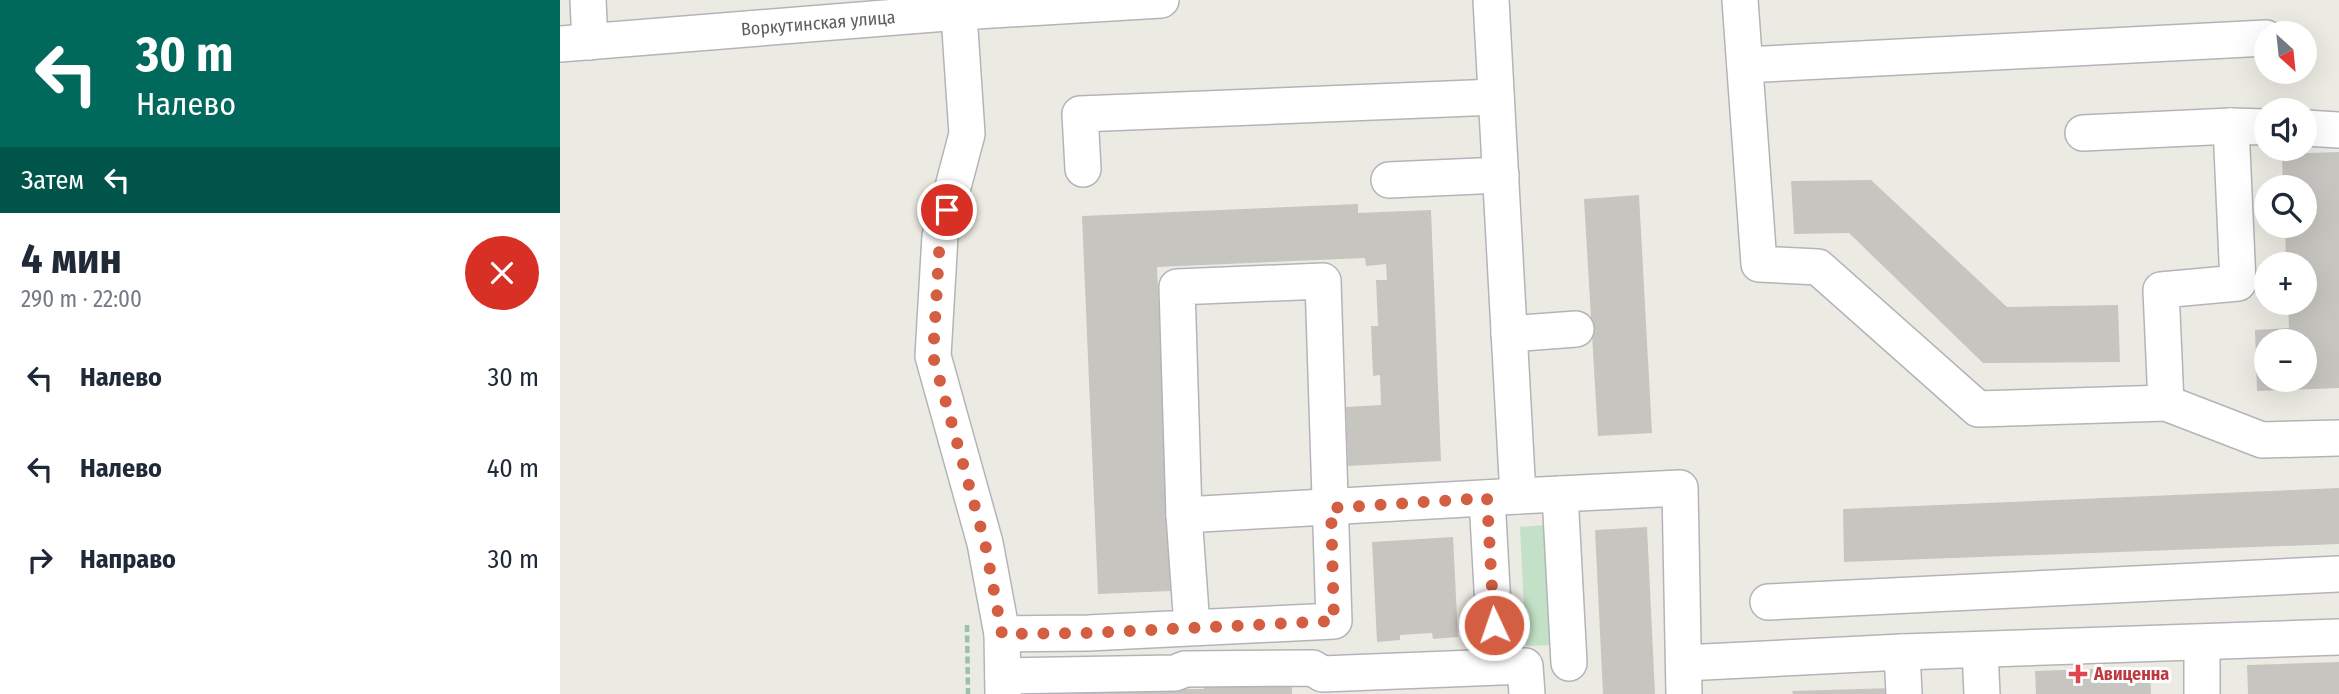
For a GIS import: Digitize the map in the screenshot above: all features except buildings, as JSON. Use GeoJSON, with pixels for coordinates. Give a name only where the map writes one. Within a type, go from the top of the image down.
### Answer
{"type":"FeatureCollection","features":[{"type":"Feature","properties":{"kind":"street"},"geometry":{"type":"LineString","coordinates":[[575,43],[588,0]]}},
{"type":"Feature","properties":{"kind":"street","name":"Воркутинская улица"},"geometry":{"type":"LineString","coordinates":[[575,43],[958,6],[1161,0]]}},
{"type":"Feature","properties":{"kind":"street"},"geometry":{"type":"LineString","coordinates":[[1491,0],[1509,334],[1503,497],[1494,625]]}},
{"type":"Feature","properties":{"kind":"street"},"geometry":{"type":"LineString","coordinates":[[1740,0],[1759,264],[1818,267],[1978,409],[2166,403],[2262,440],[2339,438]]}},
{"type":"Feature","properties":{"kind":"street"},"geometry":{"type":"LineString","coordinates":[[958,6],[967,134],[940,236],[933,356],[985,543],[1002,634],[1003,685],[1175,673],[1185,669],[1313,668],[1322,674],[1525,666],[1527,694]]}},
{"type":"Feature","properties":{"kind":"street"},"geometry":{"type":"LineString","coordinates":[[1745,65],[2254,39]]}},
{"type":"Feature","properties":{"kind":"street"},"geometry":{"type":"LineString","coordinates":[[1083,169],[1080,114],[1496,97]]}},
{"type":"Feature","properties":{"kind":"street"},"geometry":{"type":"LineString","coordinates":[[2166,403],[2161,289],[2238,283],[2231,126]]}},
{"type":"Feature","properties":{"kind":"street"},"geometry":{"type":"LineString","coordinates":[[2083,133],[2254,127]]}},
{"type":"Feature","properties":{"kind":"street"},"geometry":{"type":"LineString","coordinates":[[2317,129],[2339,130]]}},
{"type":"Feature","properties":{"kind":"street"},"geometry":{"type":"LineString","coordinates":[[1388,180],[1501,175]]}},
{"type":"Feature","properties":{"kind":"street"},"geometry":{"type":"LineString","coordinates":[[1002,634],[1088,633],[1334,621],[1323,281],[1177,287],[1184,515],[1192,627]]}},
{"type":"Feature","properties":{"kind":"street"},"geometry":{"type":"LineString","coordinates":[[1509,334],[1576,329]]}},
{"type":"Feature","properties":{"kind":"street"},"geometry":{"type":"LineString","coordinates":[[1184,515],[1680,488],[1684,679],[1902,652],[2339,637]]}},
{"type":"Feature","properties":{"kind":"street"},"geometry":{"type":"LineString","coordinates":[[1560,494],[1569,663]]}},
{"type":"Feature","properties":{"kind":"street"},"geometry":{"type":"LineString","coordinates":[[1768,602],[2339,574]]}},
{"type":"Feature","properties":{"kind":"street"},"geometry":{"type":"LineString","coordinates":[[2202,643],[2202,694]]}},
{"type":"Feature","properties":{"kind":"street"},"geometry":{"type":"LineString","coordinates":[[1980,650],[1982,694]]}},
{"type":"Feature","properties":{"kind":"street"},"geometry":{"type":"LineString","coordinates":[[1902,652],[1904,694]]}},
{"type":"Feature","properties":{"kind":"green space"},"geometry":{"type":"Polygon","coordinates":[[[1546,525],[1553,645],[1526,646],[1520,527],[1546,525]]]}},
{"type":"Feature","properties":{"kind":"place","name":"Авиценна"},"geometry":{"type":"Point","coordinates":[2078,674]}},
{"type":"Feature","properties":{"kind":"route"},"geometry":{"type":"LineString","coordinates":[[947,210],[940,236],[933,356],[985,543],[1002,634],[1088,633],[1334,621],[1331,508],[1487,498],[1494,625]]}}]}
